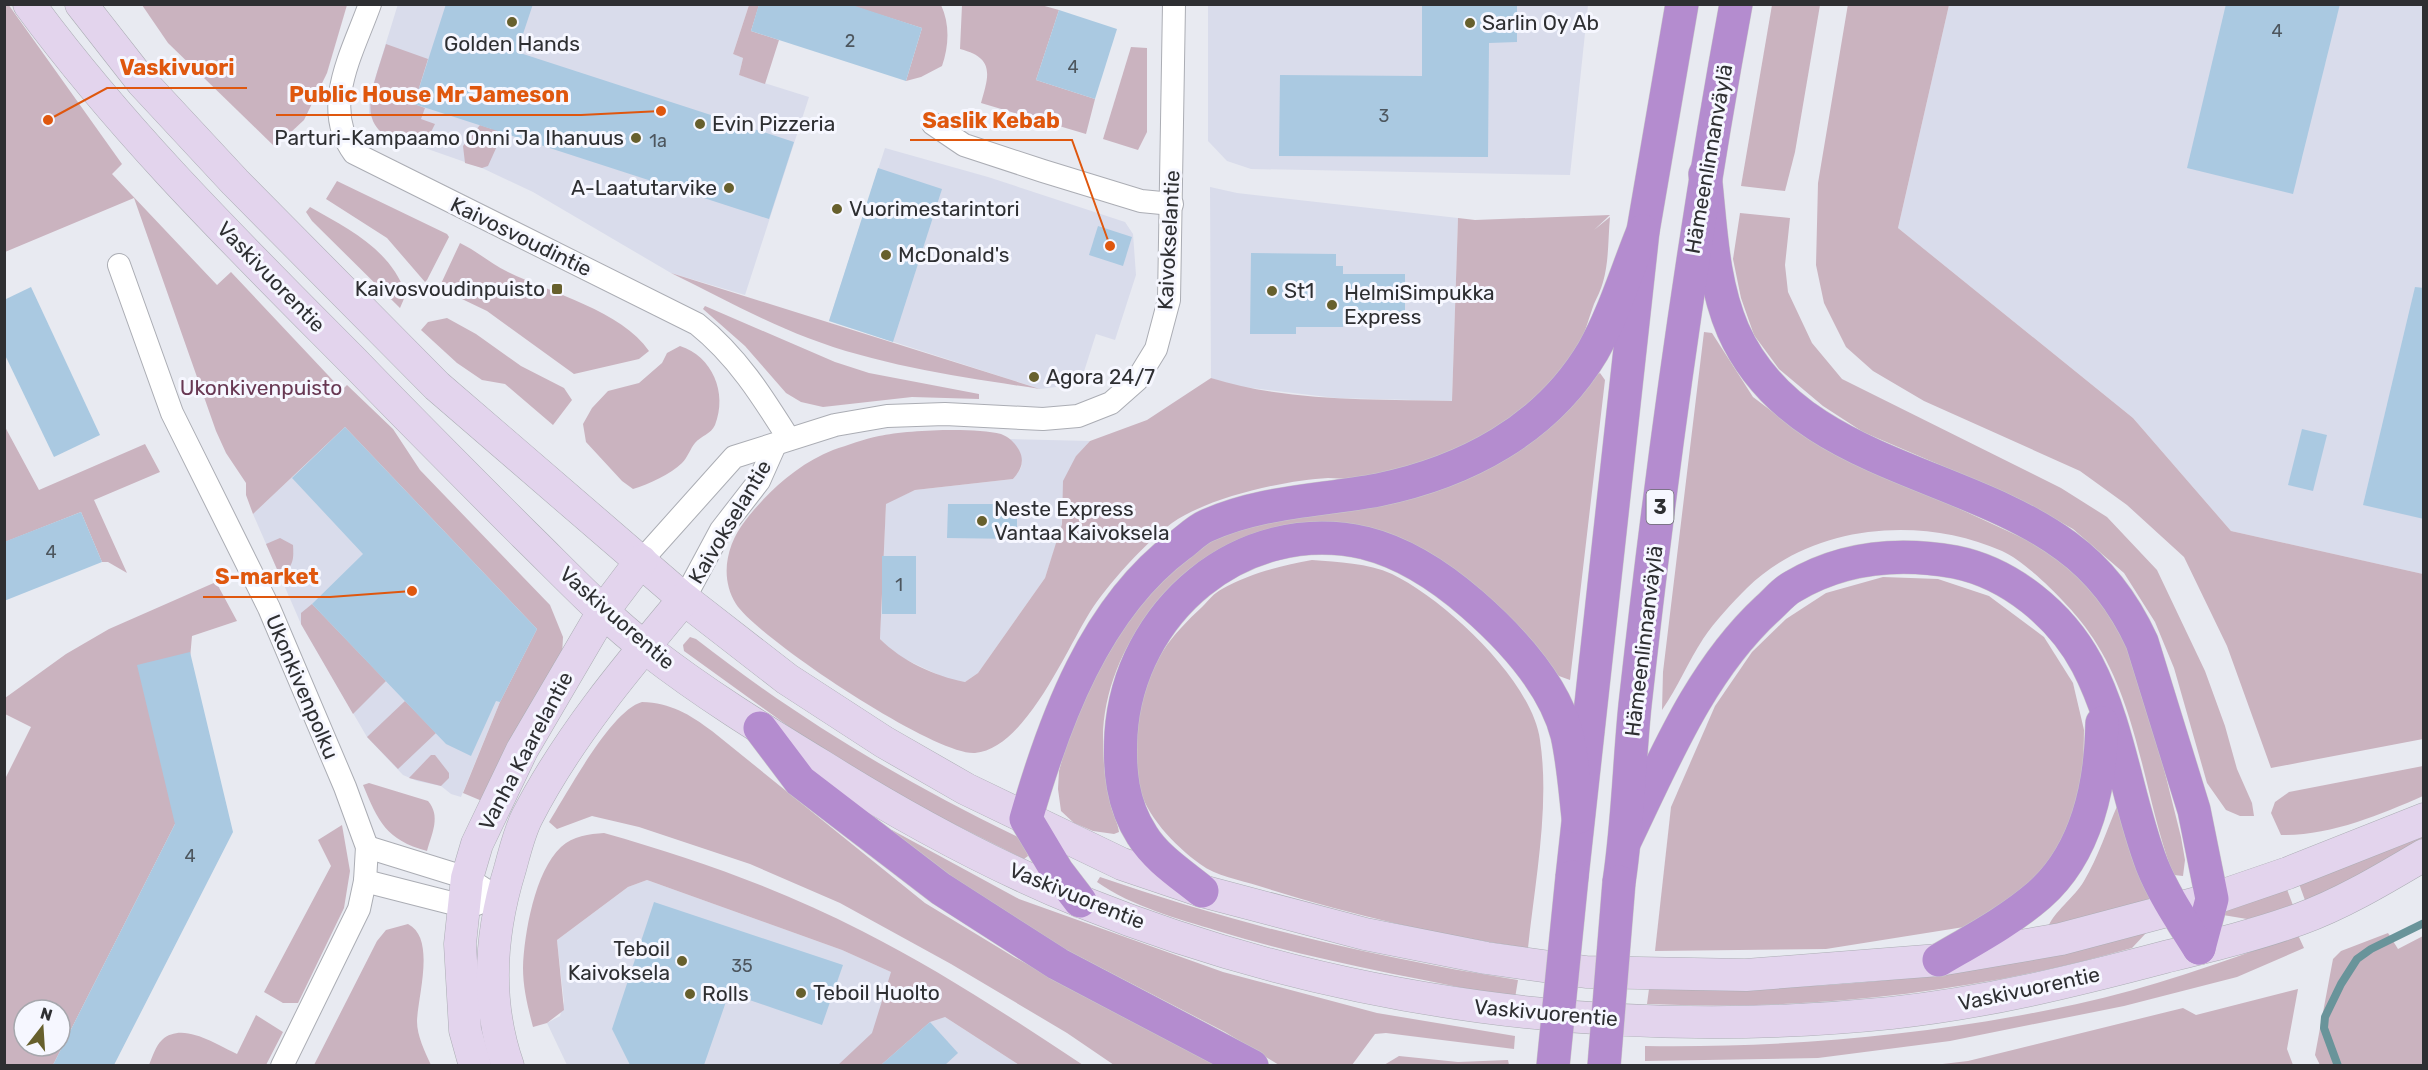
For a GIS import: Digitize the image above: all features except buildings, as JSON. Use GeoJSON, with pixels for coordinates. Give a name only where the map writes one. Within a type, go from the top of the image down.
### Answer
{"type":"FeatureCollection","features":[{"type":"Feature","properties":{"kind":"highway"},"geometry":{"type":"LineString","coordinates":[[1554,1065],[1578,817],[1643,231],[1682,4]]}},
{"type":"Feature","properties":{"kind":"highway","name":"Hämeenlinnanväylä"},"geometry":{"type":"LineString","coordinates":[[1604,1065],[1635,707],[1682,327],[1705,174],[1736,4]]}},
{"type":"Feature","properties":{"kind":"highway"},"geometry":{"type":"LineString","coordinates":[[1705,174],[1721,299],[1734,333],[1752,363],[1776,391],[1803,415],[1837,438],[2001,509],[2067,547],[2112,592],[2132,619],[2142,642],[2194,810],[2212,899],[2199,948]]}},
{"type":"Feature","properties":{"kind":"highway"},"geometry":{"type":"LineString","coordinates":[[1080,901],[1057,871],[1026,819],[1044,755],[1077,676],[1124,599],[1163,557],[1204,526],[1263,506],[1377,490],[1444,472],[1480,456],[1510,438],[1543,413],[1569,386],[1594,350],[1643,231]]}},
{"type":"Feature","properties":{"kind":"highway"},"geometry":{"type":"LineString","coordinates":[[1202,891],[1166,863],[1142,837],[1129,810],[1120,775],[1122,715],[1132,676],[1145,648],[1182,596],[1208,574],[1239,556],[1274,545],[1334,540],[1365,543],[1396,553],[1453,587],[1482,612],[1524,658],[1551,695],[1567,735],[1578,817]]}},
{"type":"Feature","properties":{"kind":"highway"},"geometry":{"type":"LineString","coordinates":[[1625,841],[1676,735],[1705,683],[1753,623],[1792,587],[1862,560],[1896,556],[1933,558],[1966,564],[2003,580],[2035,600],[2067,633],[2087,664],[2103,700],[2151,862],[2163,891],[2199,948]]}},
{"type":"Feature","properties":{"kind":"highway"},"geometry":{"type":"LineString","coordinates":[[1939,960],[2017,913],[2040,894],[2060,872],[2076,846],[2099,777],[2103,700]]}},
{"type":"Feature","properties":{"kind":"highway"},"geometry":{"type":"LineString","coordinates":[[760,728],[801,781],[940,889],[1058,964],[1252,1065]]}},
{"type":"Feature","properties":{"kind":"main road","name":"Vaskivuorentie"},"geometry":{"type":"LineString","coordinates":[[29,4],[85,78],[134,136],[412,422],[644,647],[760,728],[889,808],[971,852],[1080,901],[1178,937],[1276,967],[1484,1009],[1583,1018],[1708,1023],[1815,1021],[1950,1007],[2061,985],[2199,948],[2304,918],[2424,855]]}},
{"type":"Feature","properties":{"kind":"main road","name":"Vaskivuorentie"},"geometry":{"type":"LineString","coordinates":[[81,4],[149,91],[235,182],[437,386],[684,599],[787,680],[874,736],[966,789],[1122,864],[1202,891],[1365,934],[1486,958],[1586,972],[1746,975],[1939,960],[2061,939],[2175,911],[2212,899],[2288,873],[2424,819]]}},
{"type":"Feature","properties":{"kind":"main road","name":"Vanha Kaarelantie"},"geometry":{"type":"LineString","coordinates":[[475,1065],[465,1030],[460,953],[465,892],[477,844],[496,800],[604,610],[641,561]]}},
{"type":"Feature","properties":{"kind":"main road","name":"Vanha Kaarelantie"},"geometry":{"type":"LineString","coordinates":[[508,1065],[497,1027],[491,963],[501,900],[527,816],[591,715],[684,599]]}},
{"type":"Feature","properties":{"kind":"street","name":"Kaivosvoudintie"},"geometry":{"type":"LineString","coordinates":[[370,4],[343,78],[338,106],[342,132],[354,153],[697,324],[733,356],[750,377],[782,442]]}},
{"type":"Feature","properties":{"kind":"street","name":"Kaivokselantie"},"geometry":{"type":"LineString","coordinates":[[641,561],[734,457],[835,424],[887,416],[945,414],[1043,419],[1078,416],[1111,403],[1137,380],[1156,349],[1165,323],[1169,300],[1174,4]]}},
{"type":"Feature","properties":{"kind":"street"},"geometry":{"type":"LineString","coordinates":[[933,124],[972,148],[1130,198],[1172,204]]}},
{"type":"Feature","properties":{"kind":"street","name":"Ukonkivenpolku"},"geometry":{"type":"LineString","coordinates":[[119,265],[172,413],[269,608],[345,788],[367,847],[365,881],[359,909],[282,1065]]}},
{"type":"Feature","properties":{"kind":"street","name":"Kaivokselantie"},"geometry":{"type":"LineString","coordinates":[[684,599],[722,530],[759,481],[782,442]]}},
{"type":"Feature","properties":{"kind":"street"},"geometry":{"type":"LineString","coordinates":[[367,847],[465,892]]}},
{"type":"Feature","properties":{"kind":"street"},"geometry":{"type":"LineString","coordinates":[[365,881],[465,892],[501,900]]}},
{"type":"Feature","properties":{"kind":"shaded area"},"geometry":{"type":"Polygon","coordinates":[[[398,4],[749,5],[733,54],[743,58],[739,75],[809,97],[745,295],[671,273],[533,192],[482,168],[382,133],[369,113],[369,98],[398,4]]]}},
{"type":"Feature","properties":{"kind":"shaded area"},"geometry":{"type":"Polygon","coordinates":[[[1208,5],[1588,5],[1570,175],[1251,169],[1227,161],[1208,141],[1208,5]]]}},
{"type":"Feature","properties":{"kind":"shaded area"},"geometry":{"type":"Polygon","coordinates":[[[1949,5],[2423,5],[2423,574],[2231,531],[2133,418],[1898,228],[1949,5]]]}},
{"type":"Feature","properties":{"kind":"shaded area"},"geometry":{"type":"Polygon","coordinates":[[[885,148],[988,177],[1125,222],[1133,234],[1136,275],[1115,340],[1096,334],[1080,384],[1040,389],[829,321],[885,148]]]}},
{"type":"Feature","properties":{"kind":"shaded area"},"geometry":{"type":"Polygon","coordinates":[[[1210,187],[1237,193],[1458,218],[1452,401],[1336,398],[1235,386],[1211,378],[1210,187]]]}},
{"type":"Feature","properties":{"kind":"shaded area"},"geometry":{"type":"Polygon","coordinates":[[[345,427],[537,629],[500,702],[461,797],[451,794],[441,786],[417,781],[403,775],[367,737],[301,624],[253,514],[345,427]]]}},
{"type":"Feature","properties":{"kind":"shaded area"},"geometry":{"type":"Polygon","coordinates":[[[1010,439],[1090,441],[1076,456],[1061,504],[1062,524],[1059,536],[1045,578],[978,673],[965,682],[947,679],[896,655],[880,639],[886,503],[915,490],[1013,479],[1021,468],[1022,461],[1010,439]]]}},
{"type":"Feature","properties":{"kind":"shaded area"},"geometry":{"type":"Polygon","coordinates":[[[647,880],[842,950],[891,972],[945,1017],[1019,1065],[567,1065],[547,1023],[560,1016],[564,1002],[557,940],[628,887],[647,880]]]}},
{"type":"Feature","properties":{"kind":"green space","name":"Ukonkivenpuisto"},"geometry":{"type":"Polygon","coordinates":[[[8,4],[122,164],[112,174],[217,285],[231,272],[342,390],[347,385],[393,429],[420,470],[550,605],[563,637],[562,656],[482,801],[463,793],[500,702],[537,629],[345,427],[253,514],[246,495],[246,483],[226,453],[216,431],[134,198],[5,252],[4,5],[8,4]]]}},
{"type":"Feature","properties":{"kind":"green space"},"geometry":{"type":"Polygon","coordinates":[[[1848,4],[1949,5],[1898,228],[2133,418],[2231,531],[2423,574],[2423,739],[2271,768],[2227,646],[2184,557],[2127,505],[2080,471],[1924,401],[1873,371],[1846,347],[1824,303],[1816,265],[1818,183],[1848,4]]]}},
{"type":"Feature","properties":{"kind":"green space"},"geometry":{"type":"Polygon","coordinates":[[[142,5],[347,5],[327,73],[304,120],[275,147],[168,43],[142,5]]]}},
{"type":"Feature","properties":{"kind":"green space"},"geometry":{"type":"Polygon","coordinates":[[[749,5],[759,5],[751,31],[779,40],[765,84],[739,75],[743,58],[733,54],[749,5]]]}},
{"type":"Feature","properties":{"kind":"green space"},"geometry":{"type":"Polygon","coordinates":[[[849,5],[941,5],[948,35],[942,66],[921,77],[906,81],[922,28],[849,5]]]}},
{"type":"Feature","properties":{"kind":"green space"},"geometry":{"type":"Polygon","coordinates":[[[962,5],[1041,5],[1059,10],[1036,80],[1095,99],[1086,134],[981,103],[987,69],[979,57],[960,49],[962,5]]]}},
{"type":"Feature","properties":{"kind":"green space"},"geometry":{"type":"Polygon","coordinates":[[[1772,5],[1820,5],[1795,152],[1785,191],[1741,186],[1772,5]]]}},
{"type":"Feature","properties":{"kind":"green space"},"geometry":{"type":"Polygon","coordinates":[[[386,44],[428,59],[414,104],[425,108],[421,119],[435,124],[423,148],[400,142],[384,134],[375,124],[371,111],[371,97],[386,44]]]}},
{"type":"Feature","properties":{"kind":"green space"},"geometry":{"type":"Polygon","coordinates":[[[1131,47],[1147,48],[1147,132],[1138,150],[1103,139],[1131,47]]]}},
{"type":"Feature","properties":{"kind":"green space"},"geometry":{"type":"Polygon","coordinates":[[[507,124],[488,166],[482,168],[465,163],[463,146],[480,125],[492,129],[507,124]]]}},
{"type":"Feature","properties":{"kind":"green space"},"geometry":{"type":"Polygon","coordinates":[[[337,181],[447,234],[449,237],[425,282],[387,238],[326,199],[337,181]]]}},
{"type":"Feature","properties":{"kind":"green space"},"geometry":{"type":"Polygon","coordinates":[[[310,207],[353,232],[379,252],[399,278],[406,294],[400,308],[312,221],[306,212],[310,207]]]}},
{"type":"Feature","properties":{"kind":"green space"},"geometry":{"type":"Polygon","coordinates":[[[1740,213],[1790,218],[1785,265],[1788,292],[1812,343],[1842,379],[2061,488],[2107,517],[2157,570],[2205,671],[2225,726],[2237,769],[2252,803],[2254,816],[2240,816],[2226,810],[2207,783],[2174,668],[2155,622],[2124,573],[2073,529],[2017,498],[1863,432],[1823,406],[1779,369],[1754,335],[1741,298],[1733,259],[1740,213]]]}},
{"type":"Feature","properties":{"kind":"green space"},"geometry":{"type":"Polygon","coordinates":[[[1610,215],[1594,230],[1610,217],[1605,274],[1580,342],[1561,372],[1512,420],[1483,438],[1420,465],[1386,474],[1352,479],[1310,479],[1247,492],[1205,506],[1172,523],[1139,552],[1116,577],[1090,612],[1027,717],[1011,735],[993,747],[975,753],[954,749],[888,716],[849,693],[777,642],[751,621],[736,604],[731,594],[727,561],[739,530],[753,510],[773,490],[808,463],[833,450],[891,434],[958,430],[1001,434],[1014,443],[1021,454],[1021,465],[1013,479],[915,490],[886,504],[880,639],[908,661],[942,676],[965,682],[978,673],[1045,578],[1062,524],[1063,481],[1076,456],[1090,441],[1147,420],[1211,378],[1269,391],[1330,398],[1452,401],[1458,218],[1475,220],[1610,215]]]}},
{"type":"Feature","properties":{"kind":"green space"},"geometry":{"type":"Polygon","coordinates":[[[460,243],[508,272],[604,314],[637,337],[649,351],[639,359],[574,374],[487,311],[439,288],[460,243]]]}},
{"type":"Feature","properties":{"kind":"green space"},"geometry":{"type":"Polygon","coordinates":[[[671,273],[1040,389],[922,370],[836,348],[773,323],[671,273]]]}},
{"type":"Feature","properties":{"kind":"green space"},"geometry":{"type":"Polygon","coordinates":[[[705,306],[835,362],[869,373],[979,394],[979,399],[912,397],[823,407],[801,402],[786,393],[745,346],[703,309],[705,306]]]}},
{"type":"Feature","properties":{"kind":"green space"},"geometry":{"type":"Polygon","coordinates":[[[447,318],[476,334],[521,366],[564,388],[572,400],[553,425],[505,384],[482,380],[457,363],[421,330],[428,322],[447,318]]]}},
{"type":"Feature","properties":{"kind":"green space"},"geometry":{"type":"Polygon","coordinates":[[[1704,332],[1712,333],[1753,397],[1808,439],[2051,551],[2104,603],[2124,639],[2148,705],[2181,837],[2185,860],[2183,876],[2174,875],[2171,869],[2130,721],[2108,664],[2093,638],[2064,602],[2025,566],[2002,551],[1970,540],[1937,533],[1903,530],[1868,532],[1835,539],[1803,550],[1773,567],[1747,588],[1724,612],[1703,639],[1662,710],[1663,672],[1704,332]]]}},
{"type":"Feature","properties":{"kind":"green space"},"geometry":{"type":"Polygon","coordinates":[[[680,346],[701,358],[709,367],[718,389],[719,413],[711,431],[695,443],[684,461],[672,471],[633,489],[622,481],[586,442],[583,424],[592,408],[608,391],[639,383],[662,363],[667,353],[680,346]]]}},
{"type":"Feature","properties":{"kind":"green space"},"geometry":{"type":"Polygon","coordinates":[[[1600,373],[1605,380],[1570,680],[1559,676],[1468,587],[1266,532],[1234,544],[1204,561],[1176,583],[1152,609],[1132,638],[1117,670],[1107,704],[1103,738],[1107,789],[1119,832],[1114,834],[1093,831],[1074,823],[1061,811],[1058,789],[1059,771],[1068,738],[1086,691],[1128,613],[1192,549],[1240,525],[1382,501],[1600,373]]]}},
{"type":"Feature","properties":{"kind":"green space"},"geometry":{"type":"Polygon","coordinates":[[[4,425],[39,490],[145,444],[160,472],[94,500],[127,573],[108,562],[102,562],[81,512],[5,542],[4,425]]]}},
{"type":"Feature","properties":{"kind":"green space"},"geometry":{"type":"Polygon","coordinates":[[[280,538],[293,545],[293,559],[288,569],[280,576],[266,544],[280,538]]]}},
{"type":"Feature","properties":{"kind":"green space"},"geometry":{"type":"Polygon","coordinates":[[[1312,560],[1373,567],[1392,574],[1413,586],[1460,622],[1503,668],[1521,692],[1533,717],[1540,740],[1543,765],[1540,844],[1528,948],[1392,923],[1221,875],[1206,868],[1180,848],[1154,818],[1147,806],[1138,783],[1137,733],[1149,680],[1167,645],[1186,622],[1219,591],[1254,574],[1312,560]]]}},
{"type":"Feature","properties":{"kind":"green space"},"geometry":{"type":"Polygon","coordinates":[[[1883,577],[1938,579],[1989,596],[2044,637],[2073,683],[2084,730],[2083,783],[2066,840],[2025,890],[1964,927],[1826,949],[1655,951],[1671,807],[1715,706],[1752,652],[1786,619],[1826,593],[1883,577]]]}},
{"type":"Feature","properties":{"kind":"green space"},"geometry":{"type":"Polygon","coordinates":[[[216,582],[237,621],[192,636],[175,824],[72,1027],[72,998],[12,998],[12,1058],[57,1058],[53,1065],[5,1065],[4,781],[31,727],[5,714],[5,698],[66,654],[109,629],[216,582]]]}},
{"type":"Feature","properties":{"kind":"green space"},"geometry":{"type":"Polygon","coordinates":[[[312,604],[386,681],[353,714],[301,624],[301,613],[312,604]]]}},
{"type":"Feature","properties":{"kind":"green space"},"geometry":{"type":"Polygon","coordinates":[[[690,637],[814,723],[895,773],[1024,840],[1028,856],[1024,859],[914,804],[813,744],[684,651],[683,645],[690,637]]]}},
{"type":"Feature","properties":{"kind":"green space"},"geometry":{"type":"Polygon","coordinates":[[[405,701],[436,733],[398,769],[367,737],[405,701]]]}},
{"type":"Feature","properties":{"kind":"green space"},"geometry":{"type":"Polygon","coordinates":[[[642,702],[671,707],[704,725],[925,903],[1014,957],[1216,1065],[1114,1065],[1067,1033],[951,964],[840,903],[750,864],[639,827],[592,816],[557,829],[549,822],[592,752],[618,719],[630,708],[642,702]]]}},
{"type":"Feature","properties":{"kind":"green space"},"geometry":{"type":"Polygon","coordinates":[[[431,755],[435,755],[449,773],[449,778],[441,786],[409,778],[431,755]]]}},
{"type":"Feature","properties":{"kind":"green space"},"geometry":{"type":"Polygon","coordinates":[[[2423,766],[2423,796],[2354,823],[2317,832],[2281,835],[2271,813],[2275,802],[2289,792],[2423,766]]]}},
{"type":"Feature","properties":{"kind":"green space"},"geometry":{"type":"Polygon","coordinates":[[[369,783],[428,801],[435,819],[427,851],[402,841],[385,827],[363,785],[369,783]]]}},
{"type":"Feature","properties":{"kind":"green space"},"geometry":{"type":"Polygon","coordinates":[[[2118,804],[2156,906],[2047,929],[2054,916],[2084,881],[2118,804]]]}},
{"type":"Feature","properties":{"kind":"green space"},"geometry":{"type":"Polygon","coordinates":[[[342,825],[350,871],[344,908],[298,1003],[283,1003],[264,992],[331,866],[318,840],[342,825]]]}},
{"type":"Feature","properties":{"kind":"green space"},"geometry":{"type":"Polygon","coordinates":[[[2423,829],[2423,841],[2306,903],[2298,881],[2423,829]]]}},
{"type":"Feature","properties":{"kind":"green space"},"geometry":{"type":"Polygon","coordinates":[[[892,830],[1019,899],[1223,972],[1377,1013],[1515,1036],[1514,1049],[1386,1033],[1375,1034],[1352,1065],[1279,1065],[1225,1032],[1026,929],[886,837],[892,830]]]}},
{"type":"Feature","properties":{"kind":"green space"},"geometry":{"type":"Polygon","coordinates":[[[604,833],[736,876],[831,916],[891,946],[947,978],[1083,1065],[1019,1065],[945,1017],[930,1022],[881,1065],[838,1065],[872,1033],[891,972],[842,950],[647,880],[628,887],[557,940],[564,1010],[547,1023],[533,1027],[523,968],[529,921],[538,887],[544,871],[561,847],[576,838],[604,833]]]}},
{"type":"Feature","properties":{"kind":"green space"},"geometry":{"type":"Polygon","coordinates":[[[1100,877],[1203,910],[1306,938],[1411,961],[1518,980],[1515,998],[1403,976],[1255,942],[1155,911],[1111,891],[1097,882],[1100,877]]]}},
{"type":"Feature","properties":{"kind":"green space"},"geometry":{"type":"Polygon","coordinates":[[[2285,884],[2294,908],[2247,919],[2223,915],[2222,906],[2285,884]]]}},
{"type":"Feature","properties":{"kind":"green space"},"geometry":{"type":"Polygon","coordinates":[[[408,924],[416,931],[421,941],[423,968],[417,1027],[431,1065],[314,1065],[377,941],[386,930],[408,924]]]}},
{"type":"Feature","properties":{"kind":"green space"},"geometry":{"type":"Polygon","coordinates":[[[2147,932],[2132,948],[2073,964],[2013,977],[1892,996],[1770,1005],[1647,1004],[1649,989],[1729,989],[1888,980],[2013,962],[2147,932]]]}},
{"type":"Feature","properties":{"kind":"green space"},"geometry":{"type":"Polygon","coordinates":[[[2388,933],[2398,949],[2423,936],[2423,1065],[2320,1065],[2315,1055],[2333,959],[2341,951],[2388,933]]]}},
{"type":"Feature","properties":{"kind":"green space"},"geometry":{"type":"Polygon","coordinates":[[[2298,935],[2304,948],[2237,977],[2124,1006],[1950,1041],[1818,1058],[1645,1061],[1645,1046],[1808,1042],[1916,1031],[2023,1015],[2077,1004],[2161,982],[2298,935]]]}},
{"type":"Feature","properties":{"kind":"green space"},"geometry":{"type":"Polygon","coordinates":[[[2298,989],[2287,1049],[2293,1065],[1934,1065],[1968,1061],[2183,1008],[2196,1015],[2298,989]]]}},
{"type":"Feature","properties":{"kind":"green space"},"geometry":{"type":"Polygon","coordinates":[[[256,1015],[283,1032],[266,1065],[149,1065],[160,1042],[170,1035],[180,1033],[200,1037],[237,1054],[256,1015]]]}},
{"type":"Feature","properties":{"kind":"green space"},"geometry":{"type":"Polygon","coordinates":[[[1399,1056],[1458,1062],[1508,1060],[1509,1065],[1384,1065],[1399,1056]]]}},
{"type":"Feature","properties":{"kind":"waterway"},"geometry":{"type":"LineString","coordinates":[[2338,1066],[2324,1028],[2325,1017],[2341,984],[2357,959],[2371,949],[2424,923]]}},
{"type":"Feature","properties":{"kind":"place","name":"Golden Hands"},"geometry":{"type":"Point","coordinates":[512,22]}},
{"type":"Feature","properties":{"kind":"place","name":"Sarlin Oy Ab"},"geometry":{"type":"Point","coordinates":[1470,23]}},
{"type":"Feature","properties":{"kind":"place","name":"Public House Mr Jameson"},"geometry":{"type":"Point","coordinates":[661,111]}},
{"type":"Feature","properties":{"kind":"place","name":"Vaskivuori"},"geometry":{"type":"Point","coordinates":[48,120]}},
{"type":"Feature","properties":{"kind":"place","name":"Evin Pizzeria"},"geometry":{"type":"Point","coordinates":[700,124]}},
{"type":"Feature","properties":{"kind":"place","name":"Parturi-Kampaamo Onni Ja Ihanuus"},"geometry":{"type":"Point","coordinates":[636,138]}},
{"type":"Feature","properties":{"kind":"place","name":"A-Laatutarvike"},"geometry":{"type":"Point","coordinates":[729,188]}},
{"type":"Feature","properties":{"kind":"place","name":"Vuorimestarintori"},"geometry":{"type":"Point","coordinates":[837,209]}},
{"type":"Feature","properties":{"kind":"place","name":"Saslik Kebab"},"geometry":{"type":"Point","coordinates":[1110,246]}},
{"type":"Feature","properties":{"kind":"place","name":"McDonald's"},"geometry":{"type":"Point","coordinates":[886,255]}},
{"type":"Feature","properties":{"kind":"place","name":"Kaivosvoudinpuisto"},"geometry":{"type":"Point","coordinates":[557,289]}},
{"type":"Feature","properties":{"kind":"place","name":"St1"},"geometry":{"type":"Point","coordinates":[1272,291]}},
{"type":"Feature","properties":{"kind":"place","name":"HelmiSimpukka Express"},"geometry":{"type":"Point","coordinates":[1332,305]}},
{"type":"Feature","properties":{"kind":"place","name":"Agora 24/7"},"geometry":{"type":"Point","coordinates":[1034,377]}},
{"type":"Feature","properties":{"kind":"place","name":"Neste Express Vantaa Kaivoksela"},"geometry":{"type":"Point","coordinates":[982,521]}},
{"type":"Feature","properties":{"kind":"place","name":"S-market"},"geometry":{"type":"Point","coordinates":[412,591]}},
{"type":"Feature","properties":{"kind":"place","name":"Teboil Kaivoksela"},"geometry":{"type":"Point","coordinates":[682,961]}},
{"type":"Feature","properties":{"kind":"place","name":"Teboil Huolto"},"geometry":{"type":"Point","coordinates":[801,993]}},
{"type":"Feature","properties":{"kind":"place","name":"Rolls"},"geometry":{"type":"Point","coordinates":[690,994]}}]}
